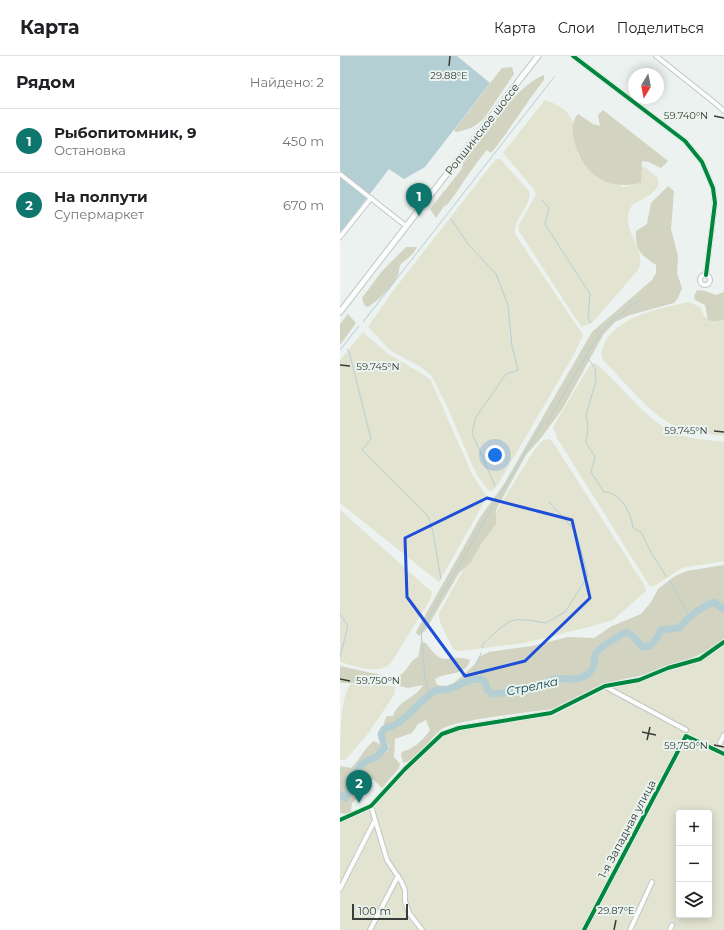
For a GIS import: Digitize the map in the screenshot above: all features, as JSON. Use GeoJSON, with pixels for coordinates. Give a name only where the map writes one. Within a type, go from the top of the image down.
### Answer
{"type":"FeatureCollection","features":[{"type":"Feature","properties":{"kind":"main road","name":"Ропшинское шоссе"},"geometry":{"type":"LineString","coordinates":[[340,312],[342,305],[406,226],[537,58]]}},
{"type":"Feature","properties":{"kind":"street"},"geometry":{"type":"LineString","coordinates":[[572,56],[685,141],[702,162],[713,188],[715,203],[706,275]]}},
{"type":"Feature","properties":{"kind":"street"},"geometry":{"type":"LineString","coordinates":[[656,56],[716,102],[724,111]]}},
{"type":"Feature","properties":{"kind":"street"},"geometry":{"type":"LineString","coordinates":[[340,174],[406,226]]}},
{"type":"Feature","properties":{"kind":"street"},"geometry":{"type":"LineString","coordinates":[[340,237],[371,198]]}},
{"type":"Feature","properties":{"kind":"street"},"geometry":{"type":"LineString","coordinates":[[340,820],[371,806],[405,769],[442,734],[459,728],[550,713],[605,686],[639,680],[668,668],[700,659],[724,642]]}},
{"type":"Feature","properties":{"kind":"street"},"geometry":{"type":"LineString","coordinates":[[605,686],[686,730]]}},
{"type":"Feature","properties":{"kind":"street"},"geometry":{"type":"LineString","coordinates":[[720,743],[724,735]]}},
{"type":"Feature","properties":{"kind":"street","name":"1-я Западная улица"},"geometry":{"type":"LineString","coordinates":[[584,930],[686,736],[724,754]]}},
{"type":"Feature","properties":{"kind":"street"},"geometry":{"type":"LineString","coordinates":[[371,806],[387,860],[398,876],[405,890],[405,900],[409,913],[422,930]]}},
{"type":"Feature","properties":{"kind":"street"},"geometry":{"type":"LineString","coordinates":[[340,889],[376,820]]}},
{"type":"Feature","properties":{"kind":"street"},"geometry":{"type":"LineString","coordinates":[[370,930],[398,876]]}},
{"type":"Feature","properties":{"kind":"street"},"geometry":{"type":"LineString","coordinates":[[630,930],[652,882]]}},
{"type":"Feature","properties":{"kind":"street"},"geometry":{"type":"LineString","coordinates":[[670,930],[672,925]]}},
{"type":"Feature","properties":{"kind":"highlighted area"},"geometry":{"type":"Polygon","coordinates":[[[487,498],[572,520],[590,598],[525,661],[465,676],[407,597],[405,538],[487,498]]]}},
{"type":"Feature","properties":{"kind":"green space"},"geometry":{"type":"Polygon","coordinates":[[[512,67],[514,74],[485,117],[472,127],[456,132],[454,130],[502,68],[512,67]]]}},
{"type":"Feature","properties":{"kind":"green space"},"geometry":{"type":"Polygon","coordinates":[[[544,75],[544,80],[498,144],[491,153],[487,150],[476,163],[447,205],[444,206],[436,218],[430,209],[461,170],[464,161],[490,126],[511,100],[533,81],[544,75]]]}},
{"type":"Feature","properties":{"kind":"green space"},"geometry":{"type":"Polygon","coordinates":[[[545,100],[563,109],[572,120],[576,135],[578,155],[623,187],[641,183],[641,168],[643,166],[657,177],[659,184],[650,194],[636,202],[629,211],[629,226],[640,256],[638,270],[593,322],[582,327],[519,231],[519,225],[536,194],[533,188],[503,153],[545,100]]]}},
{"type":"Feature","properties":{"kind":"green space"},"geometry":{"type":"Polygon","coordinates":[[[603,110],[668,161],[661,168],[649,162],[642,161],[641,183],[629,185],[607,182],[590,171],[583,162],[574,140],[574,120],[578,114],[593,124],[600,126],[598,115],[603,110]]]}},
{"type":"Feature","properties":{"kind":"green space"},"geometry":{"type":"Polygon","coordinates":[[[496,159],[500,159],[529,191],[528,202],[517,222],[515,234],[583,335],[573,356],[498,484],[493,490],[489,491],[479,478],[472,465],[448,408],[431,375],[421,367],[391,351],[368,327],[393,291],[496,159]]]}},
{"type":"Feature","properties":{"kind":"green space"},"geometry":{"type":"Polygon","coordinates":[[[668,186],[674,191],[671,229],[678,256],[677,273],[682,288],[678,298],[674,303],[630,315],[615,322],[603,335],[563,408],[541,438],[526,455],[496,510],[496,524],[481,544],[471,562],[459,573],[425,631],[419,636],[416,633],[418,628],[481,516],[504,484],[592,332],[652,280],[656,273],[656,265],[642,255],[638,248],[636,243],[636,231],[647,224],[651,203],[668,186]]]}},
{"type":"Feature","properties":{"kind":"green space"},"geometry":{"type":"Polygon","coordinates":[[[406,247],[417,247],[401,264],[399,274],[393,284],[385,293],[368,307],[364,305],[362,298],[382,271],[406,247]]]}},
{"type":"Feature","properties":{"kind":"green space"},"geometry":{"type":"Polygon","coordinates":[[[697,290],[716,295],[724,292],[724,320],[714,322],[708,320],[705,305],[695,300],[694,296],[697,290]]]}},
{"type":"Feature","properties":{"kind":"green space"},"geometry":{"type":"Polygon","coordinates":[[[689,302],[700,307],[704,316],[713,323],[724,320],[724,436],[685,429],[665,421],[636,396],[603,360],[601,354],[608,337],[627,321],[647,312],[689,302]]]}},
{"type":"Feature","properties":{"kind":"green space"},"geometry":{"type":"Polygon","coordinates":[[[348,314],[356,323],[340,345],[340,324],[348,314]]]}},
{"type":"Feature","properties":{"kind":"green space"},"geometry":{"type":"Polygon","coordinates":[[[363,332],[387,353],[430,379],[473,476],[487,497],[439,582],[340,503],[340,360],[363,332]]]}},
{"type":"Feature","properties":{"kind":"green space"},"geometry":{"type":"Polygon","coordinates":[[[595,363],[640,408],[670,431],[676,434],[704,440],[724,442],[724,561],[682,568],[656,585],[652,587],[649,585],[557,438],[553,427],[590,365],[595,363]]]}},
{"type":"Feature","properties":{"kind":"green space"},"geometry":{"type":"Polygon","coordinates":[[[550,439],[645,586],[646,591],[613,620],[524,643],[459,651],[453,649],[440,622],[439,613],[502,502],[535,449],[543,440],[550,439]]]}},
{"type":"Feature","properties":{"kind":"green space"},"geometry":{"type":"Polygon","coordinates":[[[340,510],[432,592],[431,598],[391,663],[379,669],[359,668],[340,662],[340,510]]]}},
{"type":"Feature","properties":{"kind":"green space"},"geometry":{"type":"Polygon","coordinates":[[[724,565],[724,639],[716,645],[685,661],[643,675],[612,682],[552,709],[461,722],[449,726],[437,733],[419,753],[409,761],[403,763],[401,754],[403,751],[418,743],[430,730],[426,720],[418,724],[412,733],[395,739],[394,757],[400,764],[399,768],[382,788],[373,779],[352,803],[351,812],[345,814],[340,813],[340,766],[351,768],[367,747],[374,741],[381,745],[382,750],[388,752],[389,746],[383,728],[387,716],[393,716],[399,706],[416,694],[423,685],[408,688],[399,686],[395,679],[404,672],[413,660],[418,657],[421,642],[426,643],[442,659],[462,658],[470,660],[465,669],[435,679],[437,685],[447,686],[454,683],[474,665],[479,657],[489,652],[532,646],[568,637],[594,638],[612,626],[641,614],[651,602],[658,589],[675,576],[687,571],[724,565]]]}},
{"type":"Feature","properties":{"kind":"green space"},"geometry":{"type":"Polygon","coordinates":[[[724,645],[724,930],[340,930],[340,823],[374,807],[408,770],[443,736],[460,730],[553,716],[607,689],[640,682],[669,670],[701,661],[724,645]]]}},
{"type":"Feature","properties":{"kind":"green space"},"geometry":{"type":"Polygon","coordinates":[[[340,666],[386,676],[386,680],[383,685],[340,683],[340,666]]]}},
{"type":"Feature","properties":{"kind":"green space"},"geometry":{"type":"Polygon","coordinates":[[[351,684],[380,684],[395,687],[394,695],[367,735],[345,760],[340,760],[343,708],[347,689],[351,684]]]}},
{"type":"Feature","properties":{"kind":"water"},"geometry":{"type":"Polygon","coordinates":[[[340,56],[457,56],[490,83],[425,167],[404,179],[389,169],[340,233],[340,56]]]}},
{"type":"Feature","properties":{"kind":"waterway"},"geometry":{"type":"LineString","coordinates":[[363,322],[554,77]]}},
{"type":"Feature","properties":{"kind":"waterway"},"geometry":{"type":"LineString","coordinates":[[542,200],[549,208],[545,224],[590,294],[588,318],[591,323]]}},
{"type":"Feature","properties":{"kind":"waterway"},"geometry":{"type":"LineString","coordinates":[[451,219],[468,244],[496,274],[508,305],[512,346],[518,370],[506,374],[476,417],[472,433],[495,486]]}},
{"type":"Feature","properties":{"kind":"waterway"},"geometry":{"type":"LineString","coordinates":[[547,423],[593,344],[607,325],[639,300]]}},
{"type":"Feature","properties":{"kind":"waterway"},"geometry":{"type":"LineString","coordinates":[[340,350],[359,326]]}},
{"type":"Feature","properties":{"kind":"waterway"},"geometry":{"type":"LineString","coordinates":[[347,349],[349,351],[371,439],[362,450],[428,516],[433,532],[441,579]]}},
{"type":"Feature","properties":{"kind":"waterway"},"geometry":{"type":"LineString","coordinates":[[586,356],[595,368],[596,381],[586,415],[588,427],[586,442],[595,457],[591,472],[604,492],[610,493],[620,499],[624,504],[630,516],[633,528],[641,532],[652,554],[666,576]]}},
{"type":"Feature","properties":{"kind":"waterway"},"geometry":{"type":"LineString","coordinates":[[499,497],[544,422]]}},
{"type":"Feature","properties":{"kind":"waterway"},"geometry":{"type":"LineString","coordinates":[[482,648],[483,644],[499,629],[510,622],[524,620],[546,623],[565,612],[588,576],[576,532],[549,502]]}},
{"type":"Feature","properties":{"kind":"waterway"},"geometry":{"type":"LineString","coordinates":[[429,695],[425,678],[421,631],[495,503]]}},
{"type":"Feature","properties":{"kind":"waterway"},"geometry":{"type":"LineString","coordinates":[[670,581],[690,617]]}},
{"type":"Feature","properties":{"kind":"waterway","name":"Стрелка"},"geometry":{"type":"LineString","coordinates":[[340,795],[346,798],[360,766],[368,760],[375,758],[385,748],[381,734],[384,729],[399,722],[436,690],[448,689],[468,681],[481,679],[486,683],[487,689],[492,694],[532,688],[555,679],[584,677],[592,670],[596,652],[609,642],[627,632],[634,637],[642,647],[650,646],[657,638],[661,630],[679,628],[704,606],[715,602],[721,608],[724,608]]}},
{"type":"Feature","properties":{"kind":"waterway"},"geometry":{"type":"LineString","coordinates":[[340,614],[348,626],[340,657]]}},
{"type":"Feature","properties":{"kind":"waterway"},"geometry":{"type":"LineString","coordinates":[[473,680],[474,672],[481,653]]}},
{"type":"Feature","properties":{"kind":"cycle path"},"geometry":{"type":"LineString","coordinates":[[573,56],[685,141],[702,162],[713,188],[715,203],[706,275]]}},
{"type":"Feature","properties":{"kind":"cycle path"},"geometry":{"type":"LineString","coordinates":[[340,820],[371,806],[405,769],[442,734],[459,728],[551,713],[605,686],[639,680],[668,668],[700,659],[724,642]]}},
{"type":"Feature","properties":{"kind":"cycle path"},"geometry":{"type":"LineString","coordinates":[[584,930],[686,736],[724,754]]}},
{"type":"Feature","properties":{"kind":"place","name":"Рыбопитомник, 9"},"geometry":{"type":"Point","coordinates":[419,216]}},
{"type":"Feature","properties":{"kind":"place","name":"На полпути"},"geometry":{"type":"Point","coordinates":[359,803]}}]}
